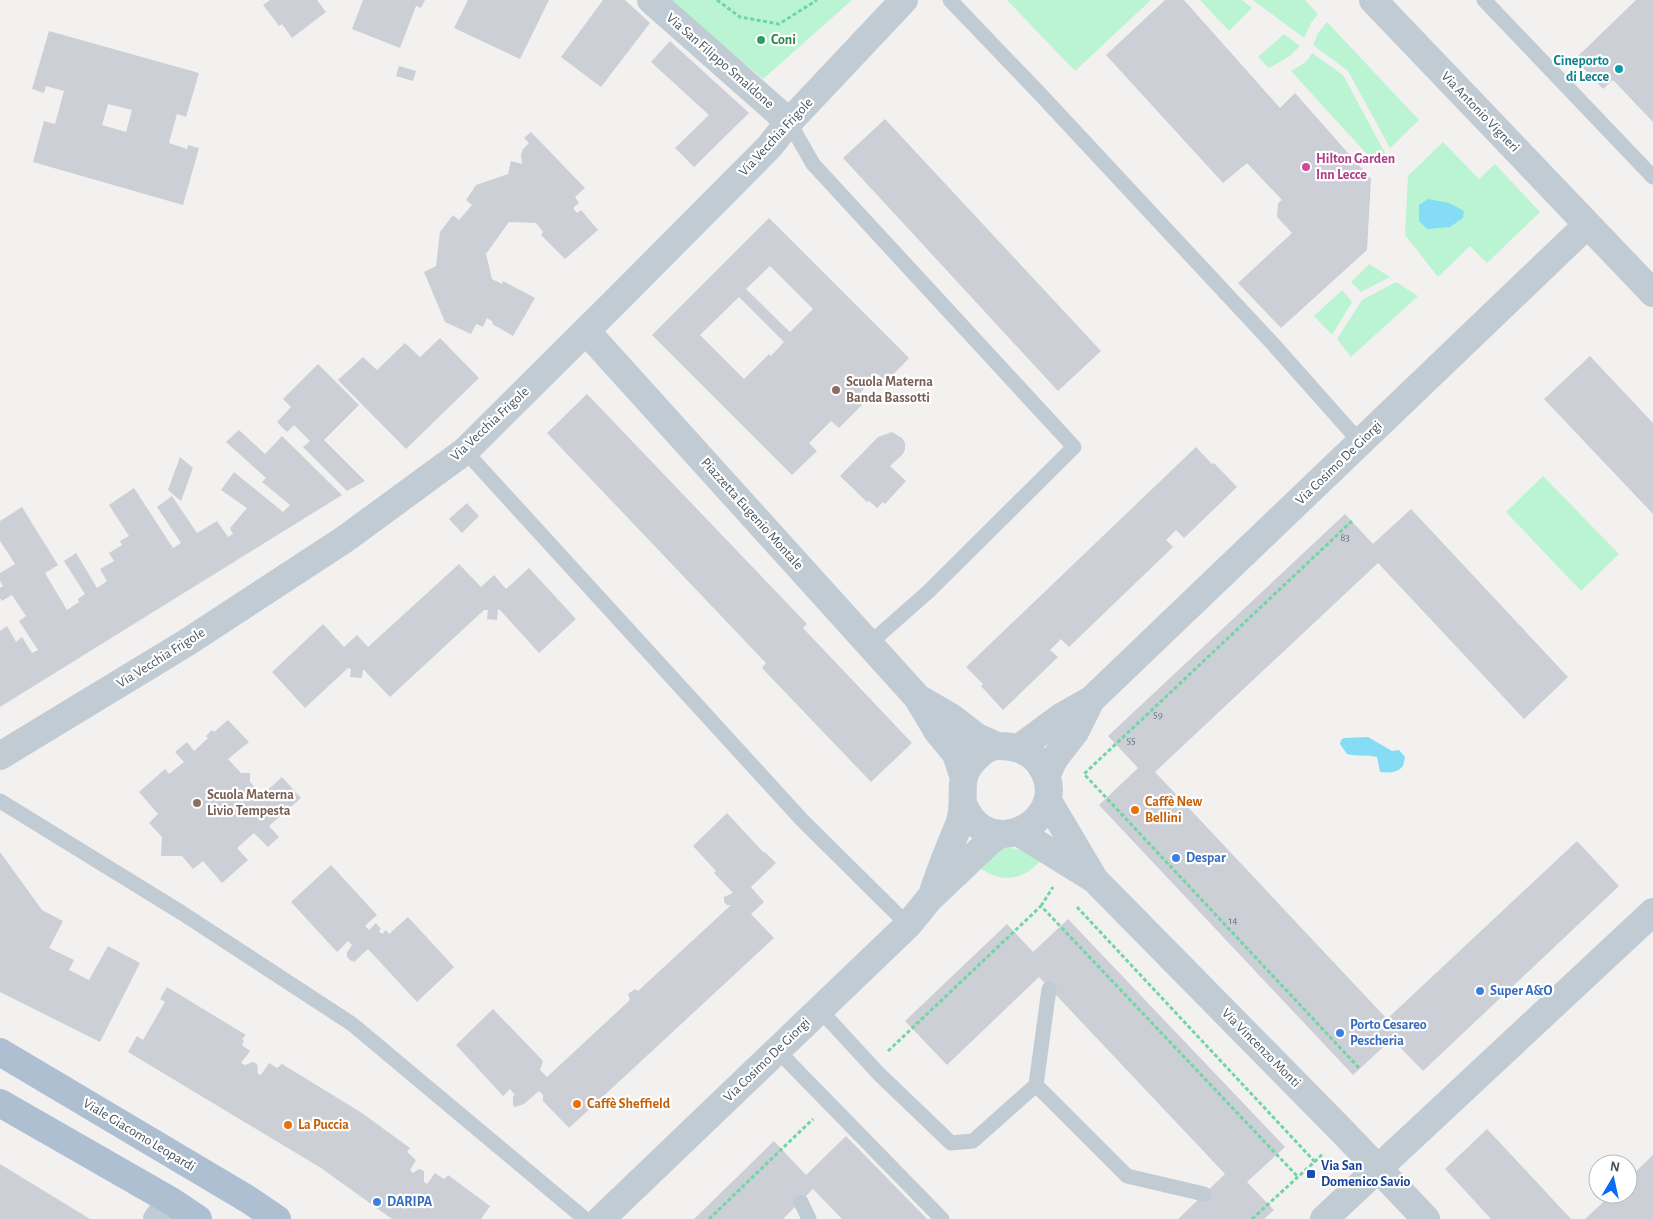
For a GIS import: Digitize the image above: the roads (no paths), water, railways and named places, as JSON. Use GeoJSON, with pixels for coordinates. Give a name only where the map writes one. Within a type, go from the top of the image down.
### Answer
{"type":"FeatureCollection","features":[{"type":"Feature","properties":{"kind":"main road","name":"Viale Giacomo Leopardi"},"geometry":{"type":"LineString","coordinates":[[0,1052],[249,1200],[277,1219]]}},
{"type":"Feature","properties":{"kind":"main road"},"geometry":{"type":"LineString","coordinates":[[0,1102],[164,1210],[198,1219]]}},
{"type":"Feature","properties":{"kind":"street","name":"Via San Filippo Smaldone"},"geometry":{"type":"LineString","coordinates":[[651,0],[789,122]]}},
{"type":"Feature","properties":{"kind":"street","name":"Via Vecchia Frigole"},"geometry":{"type":"LineString","coordinates":[[0,756],[186,643],[345,540],[465,451],[769,147],[789,122],[904,0]]}},
{"type":"Feature","properties":{"kind":"street","name":"Via Antonio Vigneri"},"geometry":{"type":"LineString","coordinates":[[1373,0],[1653,294]]}},
{"type":"Feature","properties":{"kind":"street","name":"Via Cosimo De Giorgi"},"geometry":{"type":"LineString","coordinates":[[930,898],[960,822],[963,804],[961,790],[963,775],[971,762],[982,752],[1008,747],[1090,700],[1587,225]]}},
{"type":"Feature","properties":{"kind":"street","name":"Piazzetta Eugenio Montale"},"geometry":{"type":"LineString","coordinates":[[586,331],[917,697],[938,732],[956,754],[963,775]]}},
{"type":"Feature","properties":{"kind":"street","name":"Piazzetta Eugenio Montale"},"geometry":{"type":"LineString","coordinates":[[917,697],[951,717],[976,737],[1008,747]]}},
{"type":"Feature","properties":{"kind":"street","name":"Via Cosimo De Giorgi"},"geometry":{"type":"LineString","coordinates":[[601,1219],[908,925],[930,898],[990,841],[1031,825],[1042,814],[1054,759],[1075,732],[1090,700]]}},
{"type":"Feature","properties":{"kind":"street"},"geometry":{"type":"LineString","coordinates":[[1008,747],[1036,757],[1047,787]]}},
{"type":"Feature","properties":{"kind":"street","name":"Via Vincenzo Monti"},"geometry":{"type":"LineString","coordinates":[[1047,787],[1094,879]]}},
{"type":"Feature","properties":{"kind":"street"},"geometry":{"type":"LineString","coordinates":[[963,804],[972,819],[985,829],[1010,833]]}},
{"type":"Feature","properties":{"kind":"street","name":"Via Vincenzo Monti"},"geometry":{"type":"LineString","coordinates":[[1010,833],[1094,879],[1426,1219]]}},
{"type":"Feature","properties":{"kind":"street"},"geometry":{"type":"LineString","coordinates":[[1324,1219],[1653,912]]}},
{"type":"Feature","properties":{"kind":"lane"},"geometry":{"type":"LineString","coordinates":[[950,0],[1061,116],[1273,344],[1360,442]]}},
{"type":"Feature","properties":{"kind":"lane"},"geometry":{"type":"LineString","coordinates":[[1484,0],[1653,177]]}},
{"type":"Feature","properties":{"kind":"lane"},"geometry":{"type":"LineString","coordinates":[[789,122],[813,164],[1074,447],[930,591],[869,644]]}},
{"type":"Feature","properties":{"kind":"lane"},"geometry":{"type":"LineString","coordinates":[[465,451],[802,820],[908,925]]}},
{"type":"Feature","properties":{"kind":"lane"},"geometry":{"type":"LineString","coordinates":[[0,801],[182,913],[352,1024],[585,1219]]}},
{"type":"Feature","properties":{"kind":"lane"},"geometry":{"type":"LineString","coordinates":[[820,1010],[879,1074],[951,1143],[974,1141],[1036,1084],[1050,989]]}},
{"type":"Feature","properties":{"kind":"lane"},"geometry":{"type":"LineString","coordinates":[[777,1050],[942,1219]]}},
{"type":"Feature","properties":{"kind":"lane"},"geometry":{"type":"LineString","coordinates":[[1036,1084],[1127,1176],[1204,1194]]}},
{"type":"Feature","properties":{"kind":"lane"},"geometry":{"type":"LineString","coordinates":[[801,1202],[809,1219]]}},
{"type":"Feature","properties":{"kind":"water"},"geometry":{"type":"Polygon","coordinates":[[[1428,199],[1449,203],[1464,211],[1463,218],[1450,227],[1427,229],[1419,221],[1419,205],[1428,199]]]}},
{"type":"Feature","properties":{"kind":"water"},"geometry":{"type":"Polygon","coordinates":[[[1368,737],[1392,751],[1399,750],[1405,757],[1403,766],[1393,772],[1380,772],[1377,757],[1347,754],[1340,744],[1344,738],[1368,737]]]}},
{"type":"Feature","properties":{"kind":"place","name":"Coni"},"geometry":{"type":"Point","coordinates":[761,40]}},
{"type":"Feature","properties":{"kind":"place","name":"Cineporto di Lecce"},"geometry":{"type":"Point","coordinates":[1619,69]}},
{"type":"Feature","properties":{"kind":"place","name":"Hilton Garden Inn Lecce"},"geometry":{"type":"Point","coordinates":[1306,167]}},
{"type":"Feature","properties":{"kind":"place","name":"Scuola Materna Banda Bassotti"},"geometry":{"type":"Point","coordinates":[836,390]}},
{"type":"Feature","properties":{"kind":"place","name":"Scuola Materna Livio Tempesta"},"geometry":{"type":"Point","coordinates":[197,803]}},
{"type":"Feature","properties":{"kind":"place","name":"Caffè New Bellini"},"geometry":{"type":"Point","coordinates":[1135,810]}},
{"type":"Feature","properties":{"kind":"place","name":"Despar"},"geometry":{"type":"Point","coordinates":[1176,858]}},
{"type":"Feature","properties":{"kind":"place","name":"Super A&O"},"geometry":{"type":"Point","coordinates":[1480,991]}},
{"type":"Feature","properties":{"kind":"place","name":"Porto Cesareo Pescheria"},"geometry":{"type":"Point","coordinates":[1340,1033]}},
{"type":"Feature","properties":{"kind":"place","name":"Caffè Sheffield"},"geometry":{"type":"Point","coordinates":[577,1104]}},
{"type":"Feature","properties":{"kind":"place","name":"La Puccia"},"geometry":{"type":"Point","coordinates":[288,1125]}},
{"type":"Feature","properties":{"kind":"place","name":"Via San Domenico Savio"},"geometry":{"type":"Point","coordinates":[1311,1174]}},
{"type":"Feature","properties":{"kind":"place","name":"DARIPA"},"geometry":{"type":"Point","coordinates":[377,1202]}}]}
